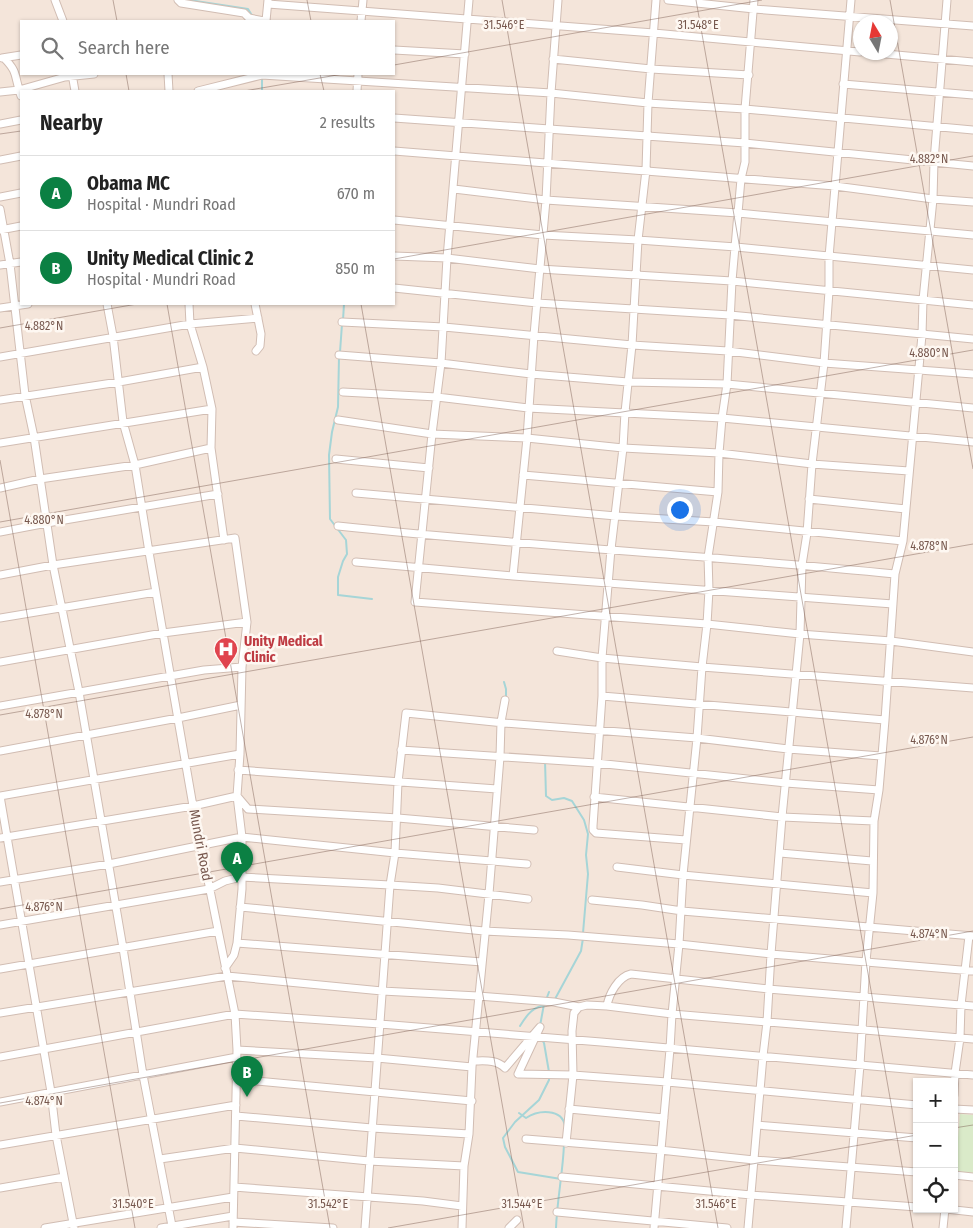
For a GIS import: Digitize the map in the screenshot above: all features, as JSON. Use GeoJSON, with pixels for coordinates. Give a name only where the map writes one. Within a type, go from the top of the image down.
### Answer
{"type":"FeatureCollection","features":[{"type":"Feature","properties":{"kind":"street"},"geometry":{"type":"LineString","coordinates":[[56,0],[62,20]]}},
{"type":"Feature","properties":{"kind":"street"},"geometry":{"type":"LineString","coordinates":[[178,0],[181,3],[244,13],[249,18],[260,20]]}},
{"type":"Feature","properties":{"kind":"street"},"geometry":{"type":"LineString","coordinates":[[361,20],[363,0]]}},
{"type":"Feature","properties":{"kind":"street"},"geometry":{"type":"LineString","coordinates":[[469,0],[447,258],[442,363],[432,434],[415,602],[707,624],[891,641],[973,652]]}},
{"type":"Feature","properties":{"kind":"street"},"geometry":{"type":"LineString","coordinates":[[513,576],[527,438],[546,200],[558,0]]}},
{"type":"Feature","properties":{"kind":"street"},"geometry":{"type":"LineString","coordinates":[[656,0],[648,102],[646,170],[638,240],[632,344],[602,658],[602,696],[593,826],[596,833],[686,840]]}},
{"type":"Feature","properties":{"kind":"street"},"geometry":{"type":"LineString","coordinates":[[668,0],[754,9],[973,26]]}},
{"type":"Feature","properties":{"kind":"street"},"geometry":{"type":"LineString","coordinates":[[655,1224],[682,911],[686,840],[707,624],[708,557],[718,492],[719,453],[727,384],[732,281],[741,179],[745,166],[745,109],[754,0]]}},
{"type":"Feature","properties":{"kind":"street"},"geometry":{"type":"LineString","coordinates":[[748,1228],[767,1022],[782,817],[800,634],[802,565],[807,533],[812,464],[824,363],[829,291],[829,257],[848,16],[851,0]]}},
{"type":"Feature","properties":{"kind":"street"},"geometry":{"type":"LineString","coordinates":[[846,1228],[863,1030],[866,961],[873,893],[874,821],[879,790],[885,720],[895,574],[903,541],[916,403],[947,0]]}},
{"type":"Feature","properties":{"kind":"street"},"geometry":{"type":"LineString","coordinates":[[265,20],[268,2],[467,20],[654,33],[853,52]]}},
{"type":"Feature","properties":{"kind":"street"},"geometry":{"type":"LineString","coordinates":[[395,50],[465,54]]}},
{"type":"Feature","properties":{"kind":"street"},"geometry":{"type":"LineString","coordinates":[[2,58],[20,55]]}},
{"type":"Feature","properties":{"kind":"street"},"geometry":{"type":"LineString","coordinates":[[898,55],[973,62]]}},
{"type":"Feature","properties":{"kind":"street"},"geometry":{"type":"LineString","coordinates":[[0,92],[20,93],[13,67],[2,58]]}},
{"type":"Feature","properties":{"kind":"street"},"geometry":{"type":"LineString","coordinates":[[553,59],[652,69],[749,75]]}},
{"type":"Feature","properties":{"kind":"street"},"geometry":{"type":"LineString","coordinates":[[26,90],[39,84],[72,75],[75,90]]}},
{"type":"Feature","properties":{"kind":"street"},"geometry":{"type":"LineString","coordinates":[[168,75],[169,90]]}},
{"type":"Feature","properties":{"kind":"street"},"geometry":{"type":"LineString","coordinates":[[202,90],[260,75],[358,78],[745,109],[973,130]]}},
{"type":"Feature","properties":{"kind":"street"},"geometry":{"type":"LineString","coordinates":[[843,84],[973,95]]}},
{"type":"Feature","properties":{"kind":"street"},"geometry":{"type":"LineString","coordinates":[[395,118],[745,143],[973,166]]}},
{"type":"Feature","properties":{"kind":"street"},"geometry":{"type":"LineString","coordinates":[[0,124],[20,120]]}},
{"type":"Feature","properties":{"kind":"street"},"geometry":{"type":"LineString","coordinates":[[395,151],[835,186],[973,202]]}},
{"type":"Feature","properties":{"kind":"street"},"geometry":{"type":"LineString","coordinates":[[0,160],[20,156]]}},
{"type":"Feature","properties":{"kind":"street"},"geometry":{"type":"LineString","coordinates":[[454,189],[546,200],[641,205],[973,235]]}},
{"type":"Feature","properties":{"kind":"street"},"geometry":{"type":"LineString","coordinates":[[0,198],[20,193]]}},
{"type":"Feature","properties":{"kind":"street"},"geometry":{"type":"LineString","coordinates":[[0,209],[2,229],[10,264],[25,395],[34,437],[53,565],[95,780],[143,1075],[172,1226]]}},
{"type":"Feature","properties":{"kind":"street"},"geometry":{"type":"LineString","coordinates":[[395,220],[543,235],[736,247],[973,270]]}},
{"type":"Feature","properties":{"kind":"street"},"geometry":{"type":"LineString","coordinates":[[2,229],[20,226]]}},
{"type":"Feature","properties":{"kind":"street"},"geometry":{"type":"LineString","coordinates":[[395,256],[447,258],[540,269],[732,281],[973,305]]}},
{"type":"Feature","properties":{"kind":"street"},"geometry":{"type":"LineString","coordinates":[[0,265],[20,262]]}},
{"type":"Feature","properties":{"kind":"street"},"geometry":{"type":"LineString","coordinates":[[395,288],[537,302],[730,315],[826,326],[973,339]]}},
{"type":"Feature","properties":{"kind":"street"},"geometry":{"type":"LineString","coordinates":[[0,308],[21,305]]}},
{"type":"Feature","properties":{"kind":"street","name":"Mundri Road"},"geometry":{"type":"LineString","coordinates":[[106,305],[114,336],[123,422],[135,465],[193,806],[235,1014],[237,1054],[233,1222]]}},
{"type":"Feature","properties":{"kind":"street"},"geometry":{"type":"LineString","coordinates":[[189,305],[190,324],[203,367],[212,409],[211,448],[224,540]]}},
{"type":"Feature","properties":{"kind":"street"},"geometry":{"type":"LineString","coordinates":[[255,305],[261,334],[260,346],[256,351]]}},
{"type":"Feature","properties":{"kind":"street"},"geometry":{"type":"LineString","coordinates":[[0,357],[190,324],[258,318]]}},
{"type":"Feature","properties":{"kind":"street"},"geometry":{"type":"LineString","coordinates":[[342,322],[444,327],[728,351],[824,363],[973,374]]}},
{"type":"Feature","properties":{"kind":"street"},"geometry":{"type":"LineString","coordinates":[[339,356],[442,363],[531,374],[628,382],[727,384],[973,408]]}},
{"type":"Feature","properties":{"kind":"street"},"geometry":{"type":"LineString","coordinates":[[0,400],[203,367]]}},
{"type":"Feature","properties":{"kind":"street"},"geometry":{"type":"LineString","coordinates":[[343,392],[437,397],[528,408],[722,418],[973,442]]}},
{"type":"Feature","properties":{"kind":"street"},"geometry":{"type":"LineString","coordinates":[[0,443],[212,409]]}},
{"type":"Feature","properties":{"kind":"street"},"geometry":{"type":"LineString","coordinates":[[338,420],[432,434],[527,438],[623,448],[719,453],[812,464],[909,471]]}},
{"type":"Feature","properties":{"kind":"street"},"geometry":{"type":"LineString","coordinates":[[0,488],[40,479],[135,465],[211,448]]}},
{"type":"Feature","properties":{"kind":"street"},"geometry":{"type":"LineString","coordinates":[[336,459],[429,468]]}},
{"type":"Feature","properties":{"kind":"street"},"geometry":{"type":"LineString","coordinates":[[523,475],[718,492]]}},
{"type":"Feature","properties":{"kind":"street"},"geometry":{"type":"LineString","coordinates":[[0,532],[218,494]]}},
{"type":"Feature","properties":{"kind":"street"},"geometry":{"type":"LineString","coordinates":[[356,494],[520,509],[714,522],[807,533],[903,541]]}},
{"type":"Feature","properties":{"kind":"street"},"geometry":{"type":"LineString","coordinates":[[810,499],[906,508]]}},
{"type":"Feature","properties":{"kind":"street"},"geometry":{"type":"LineString","coordinates":[[338,526],[422,535],[611,549],[895,574]]}},
{"type":"Feature","properties":{"kind":"street"},"geometry":{"type":"LineString","coordinates":[[0,575],[53,565],[235,538],[248,622],[242,667],[237,796],[242,837],[238,943],[234,955],[225,968]]}},
{"type":"Feature","properties":{"kind":"street"},"geometry":{"type":"LineString","coordinates":[[356,562],[419,569],[609,584],[893,604]]}},
{"type":"Feature","properties":{"kind":"street"},"geometry":{"type":"LineString","coordinates":[[0,618],[156,592]]}},
{"type":"Feature","properties":{"kind":"street"},"geometry":{"type":"LineString","coordinates":[[0,662],[164,633],[248,622]]}},
{"type":"Feature","properties":{"kind":"street"},"geometry":{"type":"LineString","coordinates":[[557,652],[702,667],[973,688]]}},
{"type":"Feature","properties":{"kind":"street"},"geometry":{"type":"LineString","coordinates":[[0,706],[204,670],[242,667]]}},
{"type":"Feature","properties":{"kind":"street"},"geometry":{"type":"LineString","coordinates":[[602,696],[885,720]]}},
{"type":"Feature","properties":{"kind":"street"},"geometry":{"type":"LineString","coordinates":[[462,1228],[464,1166],[472,1101],[472,1064],[489,894],[490,861],[500,757],[500,722],[505,700]]}},
{"type":"Feature","properties":{"kind":"street"},"geometry":{"type":"LineString","coordinates":[[0,750],[241,705]]}},
{"type":"Feature","properties":{"kind":"street"},"geometry":{"type":"LineString","coordinates":[[365,1228],[390,884],[398,818],[398,782],[406,713],[881,756]]}},
{"type":"Feature","properties":{"kind":"street"},"geometry":{"type":"LineString","coordinates":[[401,750],[596,763],[786,783],[879,790]]}},
{"type":"Feature","properties":{"kind":"street"},"geometry":{"type":"LineString","coordinates":[[73,1226],[56,1135],[51,1092],[29,964],[14,880],[4,838],[0,796],[240,754]]}},
{"type":"Feature","properties":{"kind":"street"},"geometry":{"type":"LineString","coordinates":[[238,770],[497,789]]}},
{"type":"Feature","properties":{"kind":"street"},"geometry":{"type":"LineString","coordinates":[[4,838],[193,806],[237,796]]}},
{"type":"Feature","properties":{"kind":"street"},"geometry":{"type":"LineString","coordinates":[[237,796],[248,809],[398,818],[534,830]]}},
{"type":"Feature","properties":{"kind":"street"},"geometry":{"type":"LineString","coordinates":[[594,796],[782,817],[874,821]]}},
{"type":"Feature","properties":{"kind":"street"},"geometry":{"type":"LineString","coordinates":[[0,882],[109,864],[242,837],[527,864]]}},
{"type":"Feature","properties":{"kind":"street"},"geometry":{"type":"LineString","coordinates":[[780,853],[872,861]]}},
{"type":"Feature","properties":{"kind":"street"},"geometry":{"type":"LineString","coordinates":[[617,867],[873,893]]}},
{"type":"Feature","properties":{"kind":"street"},"geometry":{"type":"LineString","coordinates":[[0,925],[209,889],[225,881],[241,877],[390,884],[528,899]]}},
{"type":"Feature","properties":{"kind":"street"},"geometry":{"type":"LineString","coordinates":[[592,900],[682,911],[971,936],[964,970],[960,1038],[955,1078]]}},
{"type":"Feature","properties":{"kind":"street"},"geometry":{"type":"LineString","coordinates":[[240,907],[484,931],[568,935],[679,944],[771,954],[973,971]]}},
{"type":"Feature","properties":{"kind":"street"},"geometry":{"type":"LineString","coordinates":[[0,969],[218,931]]}},
{"type":"Feature","properties":{"kind":"street"},"geometry":{"type":"LineString","coordinates":[[238,943],[482,962]]}},
{"type":"Feature","properties":{"kind":"street"},"geometry":{"type":"LineString","coordinates":[[607,1006],[609,997],[621,979],[631,974],[768,990],[973,1006]]}},
{"type":"Feature","properties":{"kind":"street"},"geometry":{"type":"LineString","coordinates":[[0,1013],[227,976],[382,991],[554,1002],[579,1007],[587,1005],[607,1006],[672,1014],[973,1039]]}},
{"type":"Feature","properties":{"kind":"street"},"geometry":{"type":"LineString","coordinates":[[566,1143],[573,1075],[571,1040],[573,1018],[574,1012],[579,1007]]}},
{"type":"Feature","properties":{"kind":"street"},"geometry":{"type":"LineString","coordinates":[[0,1057],[235,1014],[380,1024],[973,1075]]}},
{"type":"Feature","properties":{"kind":"street"},"geometry":{"type":"LineString","coordinates":[[0,1102],[143,1075],[237,1054],[377,1058],[472,1064],[494,1062],[501,1064],[505,1068],[540,1027],[518,1074],[573,1075],[667,1082],[913,1105]]}},
{"type":"Feature","properties":{"kind":"street"},"geometry":{"type":"LineString","coordinates":[[236,1079],[472,1101]]}},
{"type":"Feature","properties":{"kind":"street"},"geometry":{"type":"LineString","coordinates":[[0,1145],[236,1105]]}},
{"type":"Feature","properties":{"kind":"street"},"geometry":{"type":"LineString","coordinates":[[569,1109],[664,1118]]}},
{"type":"Feature","properties":{"kind":"street"},"geometry":{"type":"LineString","coordinates":[[958,1109],[973,1110]]}},
{"type":"Feature","properties":{"kind":"street"},"geometry":{"type":"LineString","coordinates":[[236,1116],[469,1134]]}},
{"type":"Feature","properties":{"kind":"street"},"geometry":{"type":"LineString","coordinates":[[757,1125],[913,1138]]}},
{"type":"Feature","properties":{"kind":"street"},"geometry":{"type":"LineString","coordinates":[[526,1140],[913,1172]]}},
{"type":"Feature","properties":{"kind":"street"},"geometry":{"type":"LineString","coordinates":[[160,1159],[235,1148],[370,1161],[464,1166]]}},
{"type":"Feature","properties":{"kind":"street"},"geometry":{"type":"LineString","coordinates":[[958,1176],[973,1178]]}},
{"type":"Feature","properties":{"kind":"street"},"geometry":{"type":"LineString","coordinates":[[0,1188],[64,1177]]}},
{"type":"Feature","properties":{"kind":"street"},"geometry":{"type":"LineString","coordinates":[[562,1177],[751,1195],[913,1207]]}},
{"type":"Feature","properties":{"kind":"street"},"geometry":{"type":"LineString","coordinates":[[234,1187],[366,1196],[462,1206]]}},
{"type":"Feature","properties":{"kind":"street"},"geometry":{"type":"LineString","coordinates":[[45,1228],[73,1226],[234,1196]]}},
{"type":"Feature","properties":{"kind":"street"},"geometry":{"type":"LineString","coordinates":[[958,1210],[973,1212]]}},
{"type":"Feature","properties":{"kind":"street"},"geometry":{"type":"LineString","coordinates":[[557,1212],[655,1224],[727,1228]]}},
{"type":"Feature","properties":{"kind":"street"},"geometry":{"type":"LineString","coordinates":[[943,1228],[945,1213]]}},
{"type":"Feature","properties":{"kind":"street"},"geometry":{"type":"LineString","coordinates":[[509,1228],[517,1220]]}},
{"type":"Feature","properties":{"kind":"street"},"geometry":{"type":"LineString","coordinates":[[161,1228],[233,1222],[333,1228]]}},
{"type":"Feature","properties":{"kind":"shaded area"},"geometry":{"type":"Polygon","coordinates":[[[0,0],[973,0],[973,1228],[0,1228],[0,0]]]}},
{"type":"Feature","properties":{"kind":"green space"},"geometry":{"type":"Polygon","coordinates":[[[960,1114],[973,1115],[973,1175],[958,1174],[960,1114]]]}},
{"type":"Feature","properties":{"kind":"waterway"},"geometry":{"type":"LineString","coordinates":[[189,0],[248,9],[253,17]]}},
{"type":"Feature","properties":{"kind":"waterway"},"geometry":{"type":"LineString","coordinates":[[262,76],[262,90]]}},
{"type":"Feature","properties":{"kind":"waterway"},"geometry":{"type":"LineString","coordinates":[[343,320],[344,305]]}},
{"type":"Feature","properties":{"kind":"waterway"},"geometry":{"type":"LineString","coordinates":[[340,352],[342,324]]}},
{"type":"Feature","properties":{"kind":"waterway"},"geometry":{"type":"LineString","coordinates":[[339,357],[338,407],[329,455],[330,519],[346,540],[347,554],[338,577],[338,595],[372,599]]}},
{"type":"Feature","properties":{"kind":"waterway"},"geometry":{"type":"LineString","coordinates":[[504,682],[506,697]]}},
{"type":"Feature","properties":{"kind":"waterway"},"geometry":{"type":"LineString","coordinates":[[545,761],[546,796],[552,800],[564,798],[572,801],[584,820],[588,834],[586,855],[588,874],[583,933]]}},
{"type":"Feature","properties":{"kind":"waterway"},"geometry":{"type":"LineString","coordinates":[[555,999],[581,951],[583,938]]}},
{"type":"Feature","properties":{"kind":"waterway"},"geometry":{"type":"LineString","coordinates":[[546,1000],[549,992]]}},
{"type":"Feature","properties":{"kind":"waterway"},"geometry":{"type":"LineString","coordinates":[[540,1026],[544,1004]]}},
{"type":"Feature","properties":{"kind":"waterway"},"geometry":{"type":"LineString","coordinates":[[520,1026],[531,1011],[548,1004]]}},
{"type":"Feature","properties":{"kind":"waterway"},"geometry":{"type":"LineString","coordinates":[[542,1040],[549,1072]]}},
{"type":"Feature","properties":{"kind":"waterway"},"geometry":{"type":"LineString","coordinates":[[549,1077],[539,1100],[515,1122],[503,1138],[505,1147],[518,1172],[561,1179]]}},
{"type":"Feature","properties":{"kind":"waterway"},"geometry":{"type":"LineString","coordinates":[[519,1113],[526,1118],[537,1113],[555,1113],[563,1120],[565,1126]]}},
{"type":"Feature","properties":{"kind":"waterway"},"geometry":{"type":"LineString","coordinates":[[556,1228],[564,1144]]}},
{"type":"Feature","properties":{"kind":"place","name":"Unity Medical Clinic"},"geometry":{"type":"Point","coordinates":[226,670]}},
{"type":"Feature","properties":{"kind":"place","name":"Obama MC"},"geometry":{"type":"Point","coordinates":[237,883]}},
{"type":"Feature","properties":{"kind":"place","name":"Unity Medical Clinic 2"},"geometry":{"type":"Point","coordinates":[247,1097]}}]}
